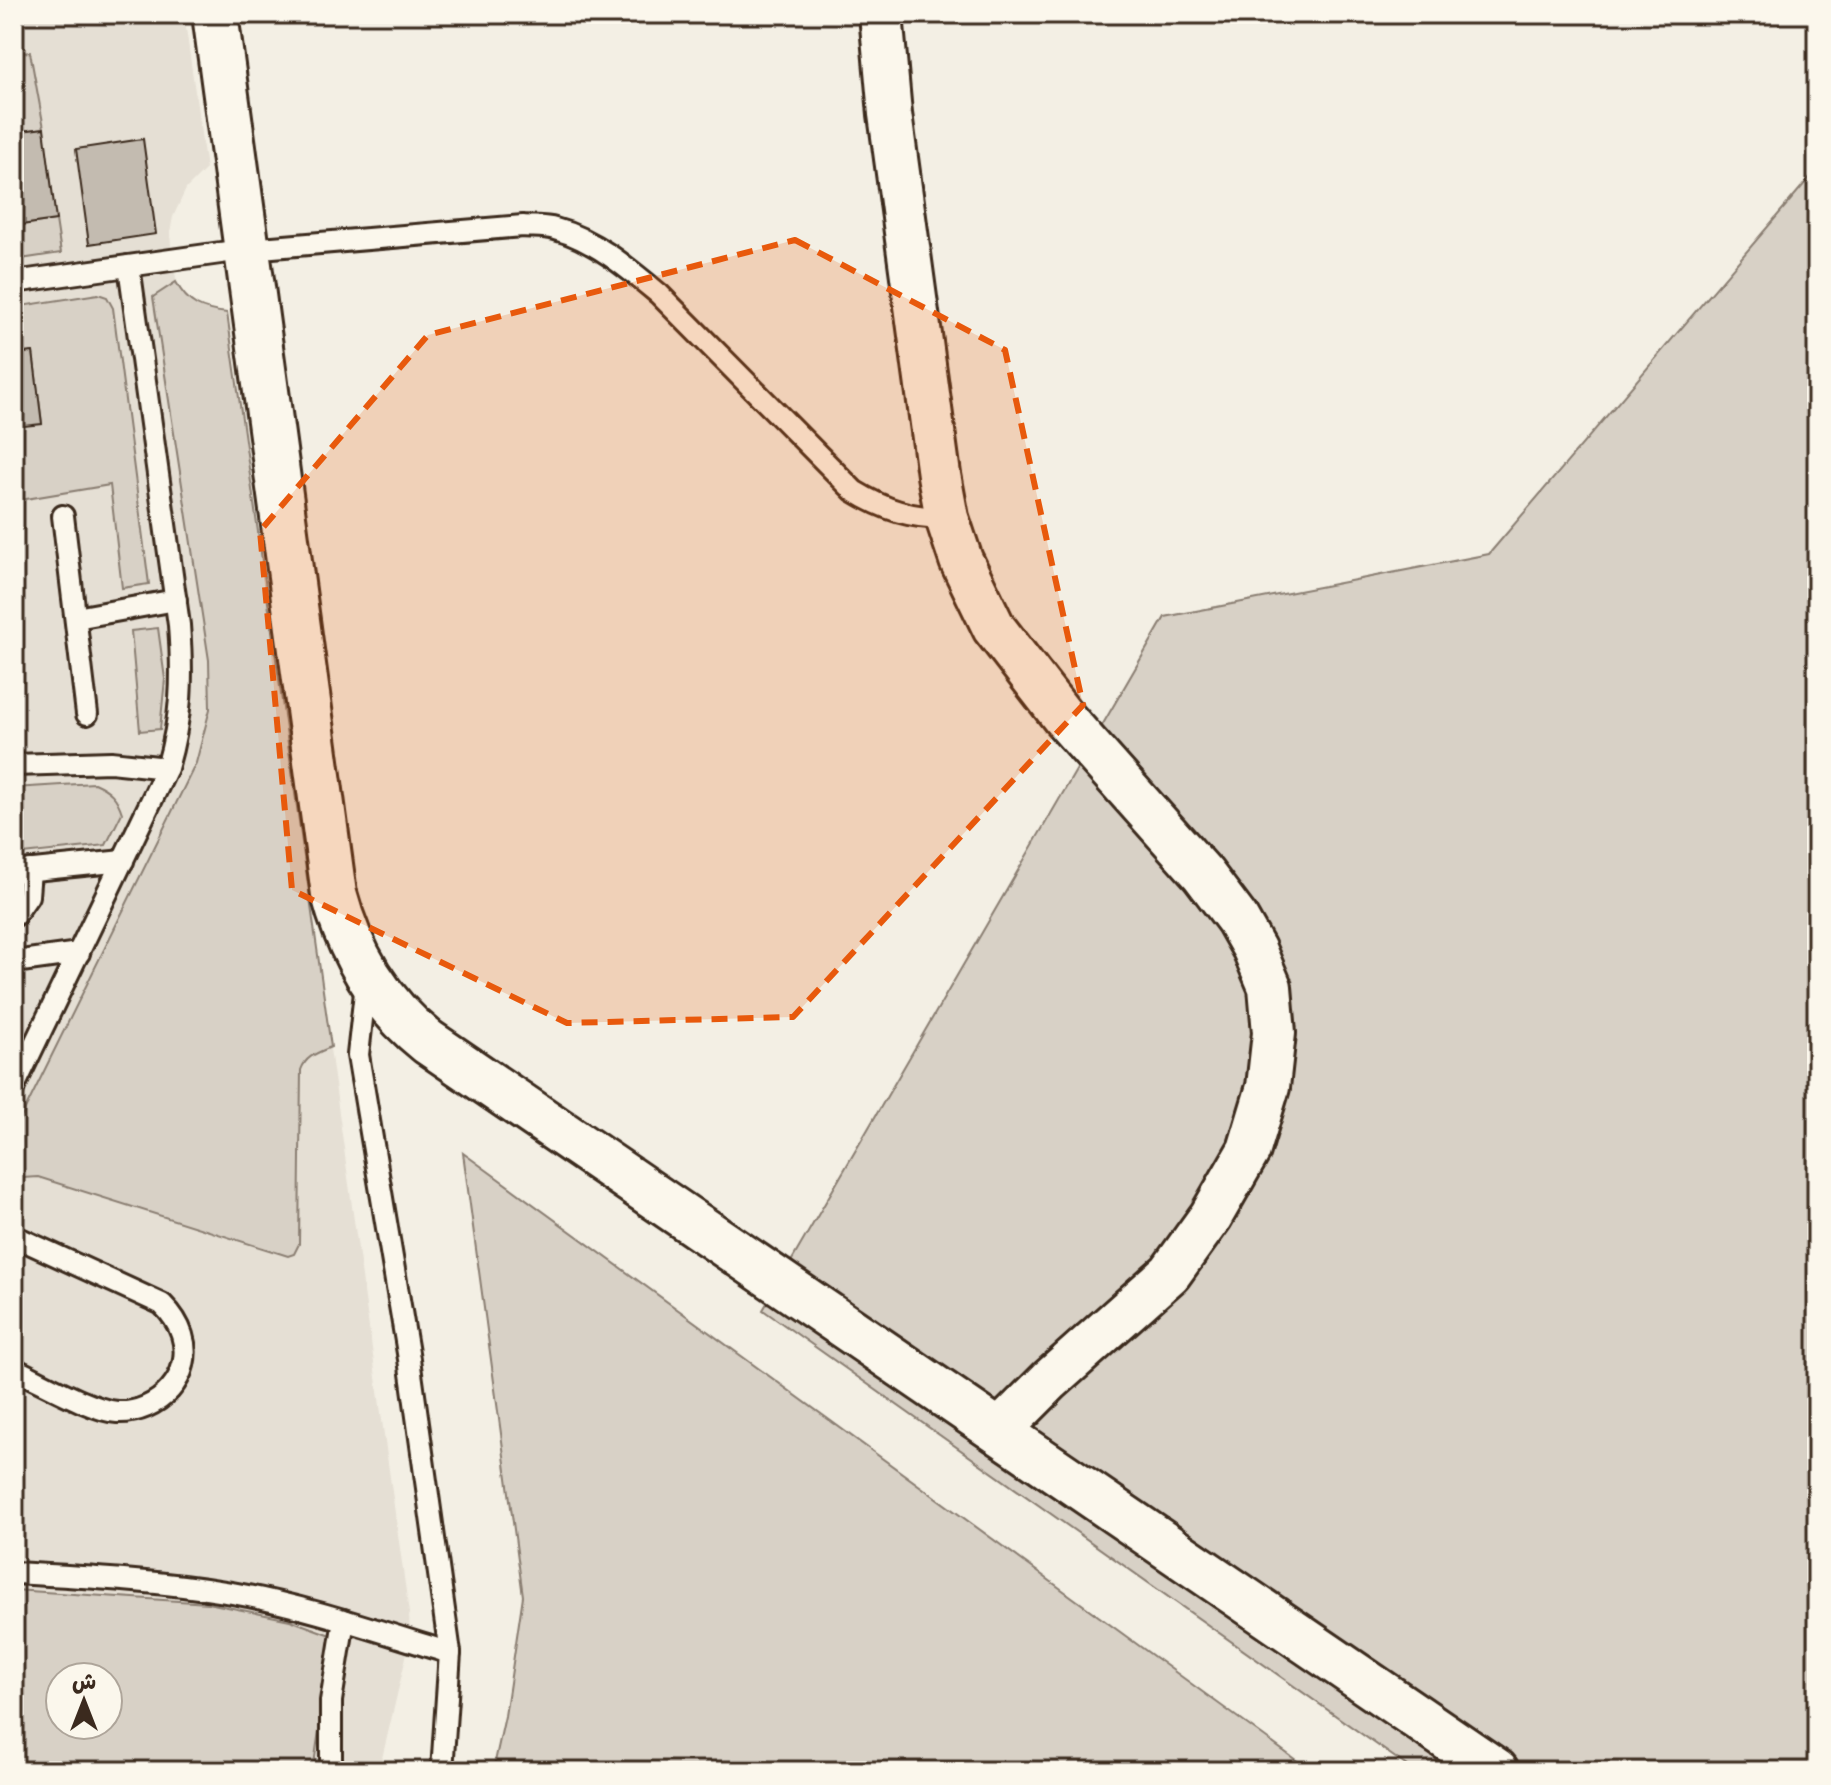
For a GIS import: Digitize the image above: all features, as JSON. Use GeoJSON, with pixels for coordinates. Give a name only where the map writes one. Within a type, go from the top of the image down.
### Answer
{"type":"FeatureCollection","features":[{"type":"Feature","properties":{"kind":"street"},"geometry":{"type":"LineString","coordinates":[[215,14],[249,249],[331,880],[341,922],[367,976],[395,1012],[428,1042],[1496,1771]]}},
{"type":"Feature","properties":{"kind":"street"},"geometry":{"type":"LineString","coordinates":[[881,14],[890,114],[939,475],[947,518],[961,560],[994,628],[1063,717],[1203,874],[1237,919],[1270,987],[1274,1033],[1268,1087],[1249,1150],[1211,1216],[1170,1273],[1050,1380],[998,1432]]}},
{"type":"Feature","properties":{"kind":"lane"},"geometry":{"type":"LineString","coordinates":[[14,282],[249,249],[523,226],[554,228],[587,242],[659,294],[854,491],[899,514],[947,518]]}},
{"type":"Feature","properties":{"kind":"lane"},"geometry":{"type":"LineString","coordinates":[[14,1087],[167,768],[178,729],[183,677],[176,600],[129,266]]}},
{"type":"Feature","properties":{"kind":"lane"},"geometry":{"type":"LineString","coordinates":[[63,516],[87,714]]}},
{"type":"Feature","properties":{"kind":"lane"},"geometry":{"type":"LineString","coordinates":[[76,618],[176,600]]}},
{"type":"Feature","properties":{"kind":"lane"},"geometry":{"type":"LineString","coordinates":[[14,765],[111,762],[167,768]]}},
{"type":"Feature","properties":{"kind":"lane"},"geometry":{"type":"LineString","coordinates":[[14,916],[28,896],[22,871],[123,861]]}},
{"type":"Feature","properties":{"kind":"lane"},"geometry":{"type":"LineString","coordinates":[[14,962],[79,953]]}},
{"type":"Feature","properties":{"kind":"lane"},"geometry":{"type":"LineString","coordinates":[[367,976],[358,1055],[409,1359],[450,1653],[442,1771]]}},
{"type":"Feature","properties":{"kind":"lane"},"geometry":{"type":"LineString","coordinates":[[14,1236],[162,1304],[175,1318],[183,1337],[184,1356],[179,1376],[169,1392],[153,1405],[135,1411],[115,1412],[96,1406],[14,1369]]}},
{"type":"Feature","properties":{"kind":"lane"},"geometry":{"type":"LineString","coordinates":[[14,1573],[180,1585],[290,1605],[450,1653]]}},
{"type":"Feature","properties":{"kind":"lane"},"geometry":{"type":"LineString","coordinates":[[331,1771],[331,1701],[344,1620]]}},
{"type":"Feature","properties":{"kind":"highlighted area"},"geometry":{"type":"Polygon","coordinates":[[[795,240],[1005,350],[1083,705],[793,1017],[567,1023],[292,890],[260,531],[428,335],[795,240]]]}},
{"type":"Feature","properties":{"kind":"shaded area"},"geometry":{"type":"Polygon","coordinates":[[[14,14],[184,14],[206,169],[186,189],[173,217],[170,232],[172,260],[177,282],[192,304],[205,310],[227,313],[409,1613],[410,1640],[379,1771],[14,1771],[14,14]]]}},
{"type":"Feature","properties":{"kind":"shaded area"},"geometry":{"type":"Polygon","coordinates":[[[30,52],[44,128],[14,132],[14,54],[30,52]]]}},
{"type":"Feature","properties":{"kind":"shaded area"},"geometry":{"type":"Polygon","coordinates":[[[1817,169],[1817,1771],[1414,1771],[763,1310],[1165,617],[1489,554],[1817,169]]]}},
{"type":"Feature","properties":{"kind":"shaded area"},"geometry":{"type":"Polygon","coordinates":[[[56,220],[61,253],[14,260],[14,226],[56,220]]]}},
{"type":"Feature","properties":{"kind":"shaded area"},"geometry":{"type":"Polygon","coordinates":[[[176,282],[197,305],[227,313],[331,1047],[309,1058],[301,1070],[299,1244],[294,1254],[288,1256],[38,1177],[22,1178],[14,1183],[14,1132],[196,763],[210,709],[209,660],[153,297],[176,282]]]}},
{"type":"Feature","properties":{"kind":"shaded area"},"geometry":{"type":"Polygon","coordinates":[[[98,294],[107,297],[113,308],[149,584],[122,588],[110,485],[14,501],[14,427],[42,423],[33,352],[14,354],[14,307],[98,294]]]}},
{"type":"Feature","properties":{"kind":"shaded area"},"geometry":{"type":"Polygon","coordinates":[[[158,628],[165,679],[160,729],[140,731],[131,631],[158,628]]]}},
{"type":"Feature","properties":{"kind":"shaded area"},"geometry":{"type":"Polygon","coordinates":[[[94,783],[112,795],[122,813],[106,845],[14,855],[14,788],[94,783]]]}},
{"type":"Feature","properties":{"kind":"shaded area"},"geometry":{"type":"Polygon","coordinates":[[[463,1153],[1311,1771],[493,1771],[505,1716],[523,1596],[463,1153]]]}},
{"type":"Feature","properties":{"kind":"shaded area"},"geometry":{"type":"Polygon","coordinates":[[[14,1590],[208,1603],[290,1620],[333,1636],[313,1771],[14,1771],[14,1590]]]}},
{"type":"Feature","properties":{"kind":"building"},"geometry":{"type":"Polygon","coordinates":[[[44,128],[56,220],[14,226],[14,132],[44,128]]]}},
{"type":"Feature","properties":{"kind":"building"},"geometry":{"type":"Polygon","coordinates":[[[143,139],[156,234],[89,244],[76,149],[143,139]]]}},
{"type":"Feature","properties":{"kind":"building"},"geometry":{"type":"Polygon","coordinates":[[[33,352],[42,424],[14,427],[14,354],[33,352]]]}}]}
